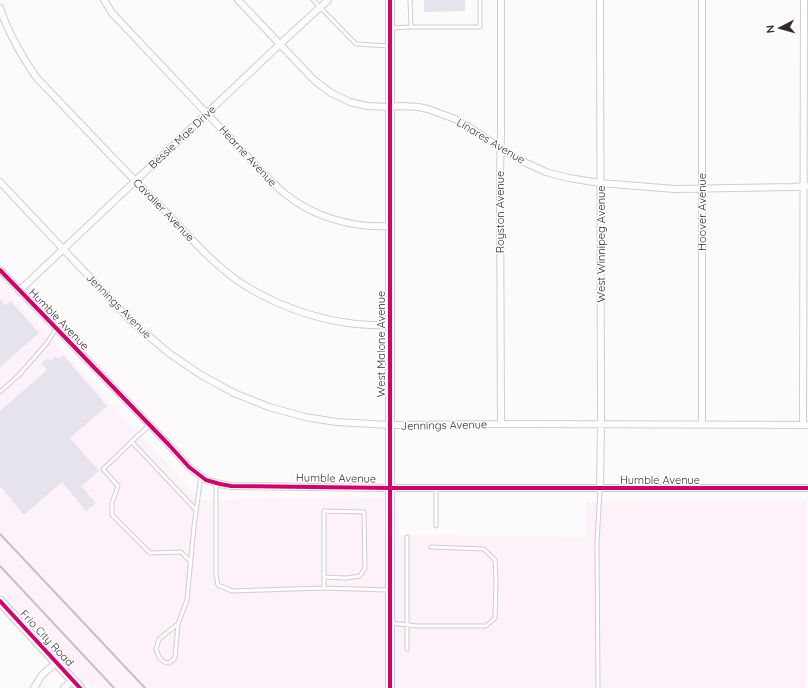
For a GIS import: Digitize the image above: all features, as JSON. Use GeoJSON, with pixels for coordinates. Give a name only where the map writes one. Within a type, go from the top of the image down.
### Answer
{"type":"FeatureCollection","features":[{"type":"Feature","properties":{"kind":"main road","name":"Frio City Road"},"geometry":{"type":"LineString","coordinates":[[0,601],[80,688]]}},
{"type":"Feature","properties":{"kind":"street","name":"Hearne Avenue"},"geometry":{"type":"LineString","coordinates":[[104,0],[112,13],[285,194],[312,211],[342,222],[378,227],[389,226]]}},
{"type":"Feature","properties":{"kind":"street","name":"Linares Avenue"},"geometry":{"type":"LineString","coordinates":[[238,0],[314,80],[331,93],[360,105],[428,108],[469,127],[500,148],[524,162],[546,172],[600,184],[675,189],[806,186]]}},
{"type":"Feature","properties":{"kind":"street","name":"Bessie Mae Drive"},"geometry":{"type":"LineString","coordinates":[[19,291],[279,44],[328,0]]}},
{"type":"Feature","properties":{"kind":"street","name":"West Malone Avenue"},"geometry":{"type":"LineString","coordinates":[[390,0],[390,688]]}},
{"type":"Feature","properties":{"kind":"street","name":"Royston Avenue"},"geometry":{"type":"LineString","coordinates":[[501,0],[501,424]]}},
{"type":"Feature","properties":{"kind":"street","name":"West Winnipeg Avenue"},"geometry":{"type":"LineString","coordinates":[[600,0],[600,489]]}},
{"type":"Feature","properties":{"kind":"street","name":"Hoover Avenue"},"geometry":{"type":"LineString","coordinates":[[702,0],[702,424]]}},
{"type":"Feature","properties":{"kind":"street"},"geometry":{"type":"LineString","coordinates":[[804,0],[806,425]]}},
{"type":"Feature","properties":{"kind":"street","name":"Cavalier Avenue"},"geometry":{"type":"LineString","coordinates":[[0,8],[4,22],[13,41],[36,76],[214,262],[238,281],[256,292],[282,305],[306,314],[357,324],[390,326]]}},
{"type":"Feature","properties":{"kind":"street","name":"Jennings Avenue"},"geometry":{"type":"LineString","coordinates":[[0,182],[131,321],[170,354],[201,375],[234,393],[269,407],[305,417],[336,422],[390,425],[806,425]]}},
{"type":"Feature","properties":{"kind":"street","name":"Humble Avenue"},"geometry":{"type":"LineString","coordinates":[[0,270],[189,467],[206,480],[216,483],[232,486],[390,488],[808,488]]}},
{"type":"Feature","properties":{"kind":"street"},"geometry":{"type":"LineString","coordinates":[[34,688],[42,675],[56,662]]}},
{"type":"Feature","properties":{"kind":"street"},"geometry":{"type":"LineString","coordinates":[[64,688],[73,680]]}},
{"type":"Feature","properties":{"kind":"lane"},"geometry":{"type":"LineString","coordinates":[[313,0],[356,44],[389,46]]}},
{"type":"Feature","properties":{"kind":"lane"},"geometry":{"type":"LineString","coordinates":[[410,0],[411,27]]}},
{"type":"Feature","properties":{"kind":"lane"},"geometry":{"type":"LineString","coordinates":[[389,28],[480,27],[480,0]]}},
{"type":"Feature","properties":{"kind":"lane"},"geometry":{"type":"LineString","coordinates":[[0,392],[19,375],[47,343],[56,329]]}},
{"type":"Feature","properties":{"kind":"lane"},"geometry":{"type":"LineString","coordinates":[[150,425],[102,469],[118,486],[112,503],[112,515],[150,553],[182,552],[191,562]]}},
{"type":"Feature","properties":{"kind":"lane"},"geometry":{"type":"LineString","coordinates":[[132,442],[196,510]]}},
{"type":"Feature","properties":{"kind":"lane"},"geometry":{"type":"LineString","coordinates":[[178,624],[159,639],[156,649],[163,662],[169,663],[175,658],[178,624],[187,600],[201,476]]}},
{"type":"Feature","properties":{"kind":"lane"},"geometry":{"type":"LineString","coordinates":[[216,483],[216,575],[218,585],[232,591],[324,588],[390,590]]}},
{"type":"Feature","properties":{"kind":"lane"},"geometry":{"type":"LineString","coordinates":[[436,488],[436,526]]}},
{"type":"Feature","properties":{"kind":"lane"},"geometry":{"type":"LineString","coordinates":[[598,688],[598,543],[600,489]]}},
{"type":"Feature","properties":{"kind":"lane"},"geometry":{"type":"LineString","coordinates":[[324,577],[346,578],[360,576],[365,568],[364,512],[324,511],[324,577],[324,588]]}},
{"type":"Feature","properties":{"kind":"lane"},"geometry":{"type":"LineString","coordinates":[[407,537],[407,648]]}},
{"type":"Feature","properties":{"kind":"lane"},"geometry":{"type":"LineString","coordinates":[[390,623],[417,626],[486,626],[495,618],[495,560],[484,549],[431,547]]}},
{"type":"Feature","properties":{"kind":"shaded area"},"geometry":{"type":"Polygon","coordinates":[[[0,283],[200,500],[397,498],[398,535],[587,537],[586,502],[806,501],[805,688],[91,688],[0,590],[0,283]]]}},
{"type":"Feature","properties":{"kind":"building"},"geometry":{"type":"Polygon","coordinates":[[[424,0],[465,0],[465,11],[424,12],[424,0]]]}},
{"type":"Feature","properties":{"kind":"building"},"geometry":{"type":"Polygon","coordinates":[[[0,299],[5,305],[11,301],[39,333],[0,367],[0,299]]]}},
{"type":"Feature","properties":{"kind":"building"},"geometry":{"type":"Polygon","coordinates":[[[63,355],[107,406],[70,438],[99,471],[81,486],[96,503],[86,511],[62,482],[24,515],[0,486],[0,411],[47,370],[41,363],[48,358],[50,361],[56,356],[58,359],[63,355]]]}},
{"type":"Feature","properties":{"kind":"railway"},"geometry":{"type":"LineString","coordinates":[[0,534],[145,688]]}},
{"type":"Feature","properties":{"kind":"railway"},"geometry":{"type":"LineString","coordinates":[[0,566],[114,688]]}},
{"type":"Feature","properties":{"kind":"cycle path"},"geometry":{"type":"LineString","coordinates":[[390,0],[390,688]]}},
{"type":"Feature","properties":{"kind":"cycle path"},"geometry":{"type":"LineString","coordinates":[[0,270],[189,467],[206,480],[220,484],[231,486],[390,488],[808,488]]}},
{"type":"Feature","properties":{"kind":"cycle path"},"geometry":{"type":"LineString","coordinates":[[0,601],[80,688]]}}]}
